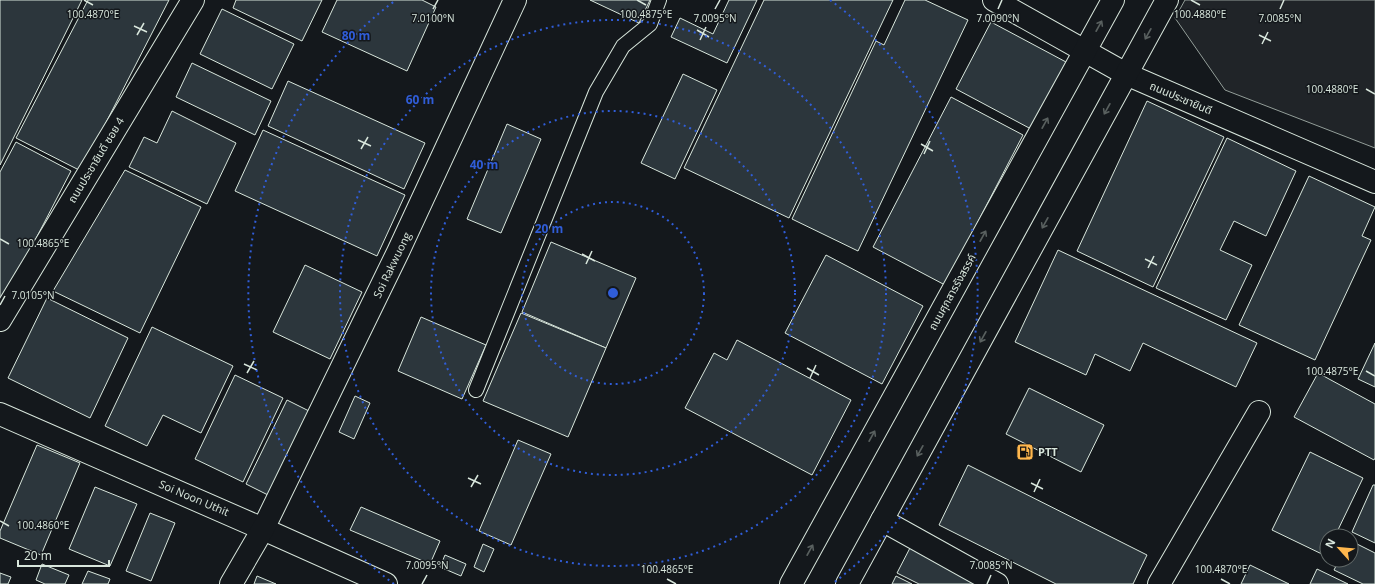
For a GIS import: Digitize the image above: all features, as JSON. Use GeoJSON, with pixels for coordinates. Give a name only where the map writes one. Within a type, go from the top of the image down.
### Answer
{"type":"FeatureCollection","features":[{"type":"Feature","properties":{"kind":"street","name":"ถนนประชายินดี ซอย 4"},"geometry":{"type":"LineString","coordinates":[[0,320],[193,0]]}},
{"type":"Feature","properties":{"kind":"street","name":"Soi Rakwuong"},"geometry":{"type":"LineString","coordinates":[[231,584],[263,528],[398,252],[515,0]]}},
{"type":"Feature","properties":{"kind":"street","name":"ถนนประชายินดี"},"geometry":{"type":"LineString","coordinates":[[994,0],[1126,74],[1375,182]]}},
{"type":"Feature","properties":{"kind":"street","name":"ถนนศุภสารรังสรรค์"},"geometry":{"type":"LineString","coordinates":[[791,584],[1113,0]]}},
{"type":"Feature","properties":{"kind":"street"},"geometry":{"type":"LineString","coordinates":[[847,584],[1167,0]]}},
{"type":"Feature","properties":{"kind":"street"},"geometry":{"type":"LineString","coordinates":[[1159,584],[1259,412]]}},
{"type":"Feature","properties":{"kind":"street","name":"Soi Noon Uthit"},"geometry":{"type":"LineString","coordinates":[[0,414],[263,528],[386,584]]}},
{"type":"Feature","properties":{"kind":"street"},"geometry":{"type":"LineString","coordinates":[[882,520],[997,584]]}},
{"type":"Feature","properties":{"kind":"lane"},"geometry":{"type":"LineString","coordinates":[[476,390],[596,92],[623,46],[650,24],[659,0]]}},
{"type":"Feature","properties":{"kind":"shaded area"},"geometry":{"type":"Polygon","coordinates":[[[1185,0],[1375,0],[1375,148],[1225,90],[1175,18],[1185,0]]]}},
{"type":"Feature","properties":{"kind":"building"},"geometry":{"type":"Polygon","coordinates":[[[0,0],[82,0],[0,165],[0,0]]]}},
{"type":"Feature","properties":{"kind":"building"},"geometry":{"type":"Polygon","coordinates":[[[88,0],[169,0],[81,171],[16,138],[88,0]]]}},
{"type":"Feature","properties":{"kind":"building"},"geometry":{"type":"Polygon","coordinates":[[[236,0],[322,0],[302,41],[233,8],[236,0]]]}},
{"type":"Feature","properties":{"kind":"building"},"geometry":{"type":"Polygon","coordinates":[[[337,0],[422,0],[436,7],[407,71],[322,32],[337,0]]]}},
{"type":"Feature","properties":{"kind":"building"},"geometry":{"type":"Polygon","coordinates":[[[590,0],[650,0],[639,23],[590,0]]]}},
{"type":"Feature","properties":{"kind":"building"},"geometry":{"type":"Polygon","coordinates":[[[729,0],[757,0],[727,63],[671,37],[680,18],[713,34],[729,0]]]}},
{"type":"Feature","properties":{"kind":"building"},"geometry":{"type":"Polygon","coordinates":[[[764,0],[893,0],[789,218],[684,168],[764,0]]]}},
{"type":"Feature","properties":{"kind":"building"},"geometry":{"type":"Polygon","coordinates":[[[905,0],[925,0],[968,20],[858,251],[792,219],[876,41],[884,45],[905,0]]]}},
{"type":"Feature","properties":{"kind":"building"},"geometry":{"type":"Polygon","coordinates":[[[222,9],[294,44],[272,89],[200,54],[222,9]]]}},
{"type":"Feature","properties":{"kind":"building"},"geometry":{"type":"Polygon","coordinates":[[[991,22],[1066,62],[1031,129],[956,89],[991,22]]]}},
{"type":"Feature","properties":{"kind":"building"},"geometry":{"type":"Polygon","coordinates":[[[192,63],[271,101],[255,135],[176,97],[192,63]]]}},
{"type":"Feature","properties":{"kind":"building"},"geometry":{"type":"Polygon","coordinates":[[[683,74],[717,90],[675,179],[641,163],[683,74]]]}},
{"type":"Feature","properties":{"kind":"building"},"geometry":{"type":"Polygon","coordinates":[[[288,81],[425,143],[404,189],[268,126],[288,81]]]}},
{"type":"Feature","properties":{"kind":"building"},"geometry":{"type":"Polygon","coordinates":[[[951,97],[1023,135],[945,285],[873,247],[951,97]]]}},
{"type":"Feature","properties":{"kind":"building"},"geometry":{"type":"Polygon","coordinates":[[[1147,101],[1224,137],[1153,287],[1077,251],[1147,101]]]}},
{"type":"Feature","properties":{"kind":"building"},"geometry":{"type":"Polygon","coordinates":[[[172,111],[236,143],[207,204],[129,167],[144,137],[157,143],[172,111]]]}},
{"type":"Feature","properties":{"kind":"building"},"geometry":{"type":"Polygon","coordinates":[[[507,124],[541,139],[501,233],[467,219],[507,124]]]}},
{"type":"Feature","properties":{"kind":"building"},"geometry":{"type":"Polygon","coordinates":[[[263,130],[405,195],[377,256],[235,191],[263,130]]]}},
{"type":"Feature","properties":{"kind":"building"},"geometry":{"type":"Polygon","coordinates":[[[1227,138],[1296,171],[1266,236],[1234,221],[1220,250],[1252,265],[1226,320],[1156,288],[1227,138]]]}},
{"type":"Feature","properties":{"kind":"building"},"geometry":{"type":"Polygon","coordinates":[[[16,142],[71,171],[0,308],[0,172],[16,142]]]}},
{"type":"Feature","properties":{"kind":"building"},"geometry":{"type":"Polygon","coordinates":[[[125,170],[201,207],[140,333],[53,291],[125,170]]]}},
{"type":"Feature","properties":{"kind":"building"},"geometry":{"type":"Polygon","coordinates":[[[1309,176],[1375,207],[1362,236],[1371,240],[1315,360],[1239,325],[1309,176]]]}},
{"type":"Feature","properties":{"kind":"building"},"geometry":{"type":"Polygon","coordinates":[[[551,242],[636,278],[606,348],[522,312],[551,242]]]}},
{"type":"Feature","properties":{"kind":"building"},"geometry":{"type":"Polygon","coordinates":[[[1058,250],[1257,343],[1236,387],[1143,343],[1130,371],[1095,354],[1086,375],[1015,342],[1058,250]]]}},
{"type":"Feature","properties":{"kind":"building"},"geometry":{"type":"Polygon","coordinates":[[[826,255],[923,306],[882,384],[785,333],[826,255]]]}},
{"type":"Feature","properties":{"kind":"building"},"geometry":{"type":"Polygon","coordinates":[[[305,265],[362,292],[330,359],[273,332],[305,265]]]}},
{"type":"Feature","properties":{"kind":"building"},"geometry":{"type":"Polygon","coordinates":[[[47,298],[128,338],[90,418],[8,378],[47,298]]]}},
{"type":"Feature","properties":{"kind":"building"},"geometry":{"type":"Polygon","coordinates":[[[521,313],[606,348],[568,437],[483,401],[521,313]]]}},
{"type":"Feature","properties":{"kind":"building"},"geometry":{"type":"Polygon","coordinates":[[[421,317],[486,345],[462,399],[398,371],[421,317]]]}},
{"type":"Feature","properties":{"kind":"building"},"geometry":{"type":"Polygon","coordinates":[[[152,327],[233,366],[201,433],[163,415],[147,446],[105,426],[152,327]]]}},
{"type":"Feature","properties":{"kind":"building"},"geometry":{"type":"Polygon","coordinates":[[[737,340],[851,400],[812,475],[685,408],[714,353],[727,360],[737,340]]]}},
{"type":"Feature","properties":{"kind":"building"},"geometry":{"type":"Polygon","coordinates":[[[1375,343],[1375,387],[1358,379],[1375,343]]]}},
{"type":"Feature","properties":{"kind":"building"},"geometry":{"type":"Polygon","coordinates":[[[1318,373],[1375,404],[1374,460],[1294,417],[1318,373]]]}},
{"type":"Feature","properties":{"kind":"building"},"geometry":{"type":"Polygon","coordinates":[[[235,375],[283,398],[243,482],[195,459],[235,375]]]}},
{"type":"Feature","properties":{"kind":"building"},"geometry":{"type":"Polygon","coordinates":[[[1029,388],[1104,425],[1081,472],[1006,434],[1029,388]]]}},
{"type":"Feature","properties":{"kind":"building"},"geometry":{"type":"Polygon","coordinates":[[[355,396],[370,403],[354,439],[339,432],[355,396]]]}},
{"type":"Feature","properties":{"kind":"building"},"geometry":{"type":"Polygon","coordinates":[[[287,400],[311,412],[270,496],[246,484],[287,400]]]}},
{"type":"Feature","properties":{"kind":"building"},"geometry":{"type":"Polygon","coordinates":[[[518,440],[551,454],[511,545],[479,531],[518,440]]]}},
{"type":"Feature","properties":{"kind":"building"},"geometry":{"type":"Polygon","coordinates":[[[37,445],[80,463],[41,555],[0,538],[0,531],[37,445]]]}},
{"type":"Feature","properties":{"kind":"building"},"geometry":{"type":"Polygon","coordinates":[[[1310,452],[1363,478],[1339,528],[1319,528],[1319,553],[1272,530],[1310,452]]]}},
{"type":"Feature","properties":{"kind":"building"},"geometry":{"type":"Polygon","coordinates":[[[968,465],[1147,555],[1133,584],[1056,584],[939,525],[968,465]]]}},
{"type":"Feature","properties":{"kind":"building"},"geometry":{"type":"Polygon","coordinates":[[[1373,485],[1375,485],[1375,543],[1359,535],[1359,528],[1354,528],[1373,485]]]}},
{"type":"Feature","properties":{"kind":"building"},"geometry":{"type":"Polygon","coordinates":[[[95,487],[137,504],[110,566],[69,549],[95,487]]]}},
{"type":"Feature","properties":{"kind":"building"},"geometry":{"type":"Polygon","coordinates":[[[361,507],[440,541],[430,564],[350,530],[361,507]]]}},
{"type":"Feature","properties":{"kind":"building"},"geometry":{"type":"Polygon","coordinates":[[[150,513],[175,523],[151,581],[126,571],[150,513]]]}},
{"type":"Feature","properties":{"kind":"building"},"geometry":{"type":"Polygon","coordinates":[[[483,544],[494,549],[484,572],[474,567],[483,544]]]}},
{"type":"Feature","properties":{"kind":"building"},"geometry":{"type":"Polygon","coordinates":[[[1359,545],[1375,553],[1375,584],[1363,584],[1334,570],[1335,568],[1359,568],[1359,545]]]}},
{"type":"Feature","properties":{"kind":"building"},"geometry":{"type":"Polygon","coordinates":[[[911,546],[986,584],[919,584],[897,573],[911,546]]]}},
{"type":"Feature","properties":{"kind":"building"},"geometry":{"type":"Polygon","coordinates":[[[445,555],[466,564],[461,576],[440,567],[445,555]]]}},
{"type":"Feature","properties":{"kind":"building"},"geometry":{"type":"Polygon","coordinates":[[[42,564],[69,575],[65,584],[45,584],[36,580],[42,564]]]}},
{"type":"Feature","properties":{"kind":"building"},"geometry":{"type":"Polygon","coordinates":[[[1250,565],[1289,584],[1241,584],[1250,565]]]}},
{"type":"Feature","properties":{"kind":"building"},"geometry":{"type":"Polygon","coordinates":[[[1317,569],[1348,584],[1310,584],[1317,569]]]}},
{"type":"Feature","properties":{"kind":"building"},"geometry":{"type":"Polygon","coordinates":[[[88,571],[110,579],[108,584],[82,584],[88,571]]]}},
{"type":"Feature","properties":{"kind":"building"},"geometry":{"type":"Polygon","coordinates":[[[0,573],[11,577],[8,584],[0,584],[0,573]]]}},
{"type":"Feature","properties":{"kind":"building"},"geometry":{"type":"Polygon","coordinates":[[[257,576],[276,584],[254,584],[257,576]]]}},
{"type":"Feature","properties":{"kind":"building"},"geometry":{"type":"Polygon","coordinates":[[[896,576],[912,584],[892,584],[896,576]]]}},
{"type":"Feature","properties":{"kind":"place","name":"PTT"},"geometry":{"type":"Point","coordinates":[1025,452]}}]}
